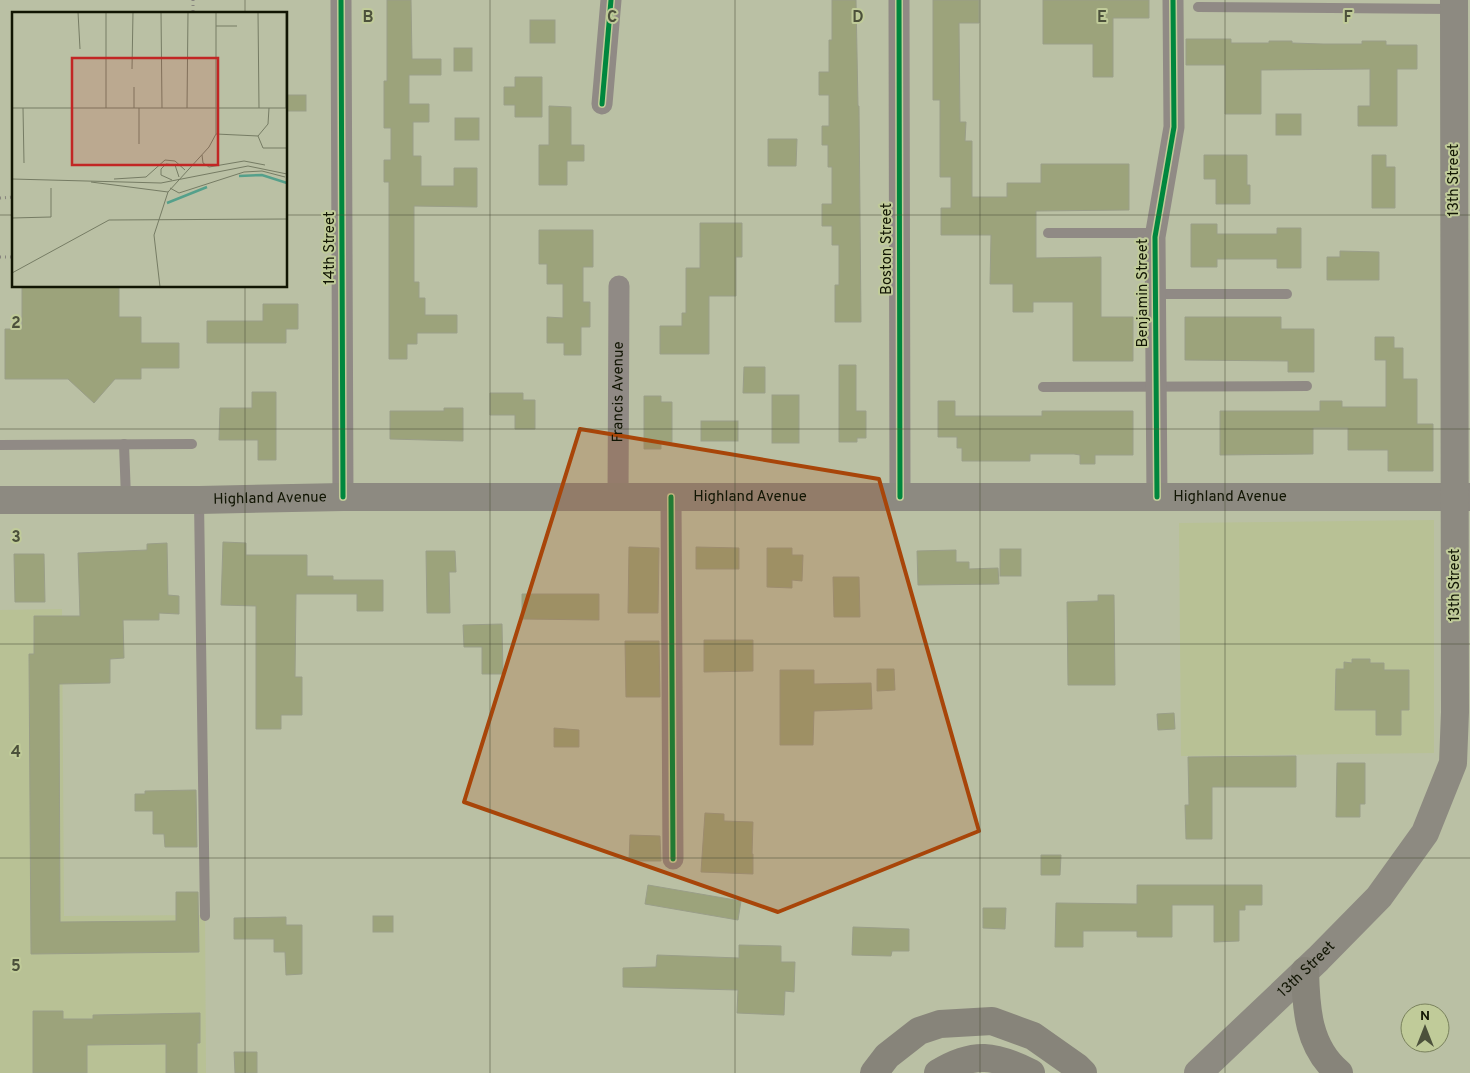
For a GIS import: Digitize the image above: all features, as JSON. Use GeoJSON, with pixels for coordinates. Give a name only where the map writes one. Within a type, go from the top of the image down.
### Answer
{"type":"FeatureCollection","features":[{"type":"Feature","properties":{"kind":"main road","name":"13th Street"},"geometry":{"type":"LineString","coordinates":[[1198,1073],[1379,897],[1425,834],[1461,765],[1455,712],[1462,497],[1454,5]]}},
{"type":"Feature","properties":{"kind":"main road","name":"Highland Avenue"},"geometry":{"type":"LineString","coordinates":[[0,500],[199,500],[343,497],[1462,497]]}},
{"type":"Feature","properties":{"kind":"main road"},"geometry":{"type":"LineString","coordinates":[[1305,971],[1306,1001],[1312,1035],[1323,1058],[1339,1073]]}},
{"type":"Feature","properties":{"kind":"main road"},"geometry":{"type":"LineString","coordinates":[[874,1073],[887,1056],[919,1031],[940,1024],[992,1021],[1033,1036],[1084,1073]]}},
{"type":"Feature","properties":{"kind":"main road"},"geometry":{"type":"LineString","coordinates":[[938,1073],[964,1061],[986,1057],[1009,1062],[1031,1073]]}},
{"type":"Feature","properties":{"kind":"street","name":"14th Street"},"geometry":{"type":"LineString","coordinates":[[341,0],[343,497]]}},
{"type":"Feature","properties":{"kind":"street"},"geometry":{"type":"LineString","coordinates":[[602,104],[611,0]]}},
{"type":"Feature","properties":{"kind":"street","name":"Boston Street"},"geometry":{"type":"LineString","coordinates":[[899,0],[900,497]]}},
{"type":"Feature","properties":{"kind":"street","name":"Benjamin Street"},"geometry":{"type":"LineString","coordinates":[[1157,497],[1156,233],[1174,127],[1173,0]]}},
{"type":"Feature","properties":{"kind":"street","name":"Francis Avenue"},"geometry":{"type":"LineString","coordinates":[[618,286],[618,497]]}},
{"type":"Feature","properties":{"kind":"street"},"geometry":{"type":"LineString","coordinates":[[671,497],[673,859]]}},
{"type":"Feature","properties":{"kind":"lane"},"geometry":{"type":"LineString","coordinates":[[1198,7],[1454,5]]}},
{"type":"Feature","properties":{"kind":"lane"},"geometry":{"type":"LineString","coordinates":[[1048,233],[1156,233]]}},
{"type":"Feature","properties":{"kind":"lane"},"geometry":{"type":"LineString","coordinates":[[1155,294],[1287,294]]}},
{"type":"Feature","properties":{"kind":"lane"},"geometry":{"type":"LineString","coordinates":[[1043,387],[1307,386]]}},
{"type":"Feature","properties":{"kind":"lane"},"geometry":{"type":"LineString","coordinates":[[124,444],[126,500]]}},
{"type":"Feature","properties":{"kind":"lane"},"geometry":{"type":"LineString","coordinates":[[0,445],[192,444]]}},
{"type":"Feature","properties":{"kind":"lane"},"geometry":{"type":"LineString","coordinates":[[199,500],[205,916]]}},
{"type":"Feature","properties":{"kind":"highlighted area"},"geometry":{"type":"Polygon","coordinates":[[[580,429],[879,479],[979,831],[778,912],[464,802],[580,429]]]}},
{"type":"Feature","properties":{"kind":"shaded area"},"geometry":{"type":"Polygon","coordinates":[[[1434,520],[1434,753],[1181,756],[1179,523],[1434,520]]]}},
{"type":"Feature","properties":{"kind":"shaded area"},"geometry":{"type":"Polygon","coordinates":[[[62,609],[64,916],[205,915],[206,1073],[0,1073],[0,610],[62,609]]]}},
{"type":"Feature","properties":{"kind":"building"},"geometry":{"type":"Polygon","coordinates":[[[387,0],[411,0],[412,59],[441,59],[441,75],[409,75],[409,104],[429,104],[429,122],[413,122],[413,156],[421,156],[421,186],[454,186],[454,168],[477,168],[477,207],[414,206],[414,282],[419,282],[419,298],[425,298],[425,315],[457,315],[457,333],[417,333],[417,344],[407,344],[407,359],[389,359],[389,182],[384,182],[384,160],[391,160],[391,128],[384,128],[384,81],[387,81],[387,0]]]}},
{"type":"Feature","properties":{"kind":"building"},"geometry":{"type":"Polygon","coordinates":[[[832,0],[856,0],[861,322],[835,322],[835,285],[839,285],[839,245],[832,245],[832,226],[822,226],[822,204],[832,204],[832,167],[828,167],[828,145],[822,145],[822,126],[829,126],[829,95],[819,95],[819,72],[829,72],[829,40],[832,40],[832,0]]]}},
{"type":"Feature","properties":{"kind":"building"},"geometry":{"type":"Polygon","coordinates":[[[933,0],[979,0],[979,23],[959,23],[960,122],[966,122],[965,141],[972,141],[972,197],[1007,197],[1007,183],[1041,183],[1041,164],[1129,164],[1129,210],[1036,211],[1036,258],[1101,257],[1101,317],[1133,317],[1133,361],[1073,361],[1073,302],[1033,302],[1033,312],[1013,312],[1013,284],[990,284],[991,235],[941,235],[941,208],[951,208],[951,177],[940,177],[940,100],[933,100],[933,0]]]}},
{"type":"Feature","properties":{"kind":"building"},"geometry":{"type":"Polygon","coordinates":[[[1043,0],[1149,0],[1149,18],[1113,18],[1113,77],[1093,77],[1093,44],[1043,44],[1043,0]]]}},
{"type":"Feature","properties":{"kind":"building"},"geometry":{"type":"Polygon","coordinates":[[[530,20],[555,20],[555,43],[530,43],[530,20]]]}},
{"type":"Feature","properties":{"kind":"building"},"geometry":{"type":"Polygon","coordinates":[[[1186,39],[1231,39],[1231,43],[1292,41],[1292,43],[1323,44],[1362,44],[1362,41],[1386,41],[1386,45],[1417,45],[1417,69],[1397,69],[1397,126],[1358,126],[1358,106],[1370,106],[1370,69],[1261,70],[1261,114],[1225,114],[1225,65],[1186,65],[1186,39]]]}},
{"type":"Feature","properties":{"kind":"building"},"geometry":{"type":"Polygon","coordinates":[[[454,48],[472,48],[472,71],[454,71],[454,48]]]}},
{"type":"Feature","properties":{"kind":"building"},"geometry":{"type":"Polygon","coordinates":[[[515,77],[542,77],[542,117],[515,117],[515,105],[504,105],[504,87],[515,87],[515,77]]]}},
{"type":"Feature","properties":{"kind":"building"},"geometry":{"type":"Polygon","coordinates":[[[288,95],[306,95],[306,111],[288,111],[288,95]]]}},
{"type":"Feature","properties":{"kind":"building"},"geometry":{"type":"Polygon","coordinates":[[[549,106],[571,107],[571,145],[584,145],[584,161],[567,161],[567,185],[539,185],[539,145],[549,145],[549,106]]]}},
{"type":"Feature","properties":{"kind":"building"},"geometry":{"type":"Polygon","coordinates":[[[1276,114],[1301,114],[1301,135],[1276,135],[1276,114]]]}},
{"type":"Feature","properties":{"kind":"building"},"geometry":{"type":"Polygon","coordinates":[[[455,118],[479,118],[479,140],[455,140],[455,118]]]}},
{"type":"Feature","properties":{"kind":"building"},"geometry":{"type":"Polygon","coordinates":[[[768,139],[797,139],[796,166],[768,166],[768,139]]]}},
{"type":"Feature","properties":{"kind":"building"},"geometry":{"type":"Polygon","coordinates":[[[1204,155],[1247,155],[1247,185],[1250,185],[1250,204],[1216,204],[1216,179],[1204,179],[1204,155]]]}},
{"type":"Feature","properties":{"kind":"building"},"geometry":{"type":"Polygon","coordinates":[[[1372,155],[1386,155],[1386,167],[1395,167],[1395,208],[1372,208],[1372,155]]]}},
{"type":"Feature","properties":{"kind":"building"},"geometry":{"type":"Polygon","coordinates":[[[700,223],[742,223],[742,257],[736,257],[736,296],[709,296],[709,354],[660,354],[660,326],[682,326],[682,313],[686,313],[686,268],[700,268],[700,223]]]}},
{"type":"Feature","properties":{"kind":"building"},"geometry":{"type":"Polygon","coordinates":[[[1191,224],[1217,224],[1217,234],[1277,234],[1277,228],[1301,228],[1301,268],[1277,268],[1277,259],[1217,259],[1217,267],[1191,267],[1191,224]]]}},
{"type":"Feature","properties":{"kind":"building"},"geometry":{"type":"Polygon","coordinates":[[[539,230],[593,230],[593,267],[583,267],[583,302],[590,302],[590,327],[581,327],[581,355],[564,355],[564,343],[547,343],[547,317],[563,318],[563,284],[547,284],[547,264],[539,264],[539,230]]]}},
{"type":"Feature","properties":{"kind":"building"},"geometry":{"type":"Polygon","coordinates":[[[1340,251],[1379,252],[1379,280],[1327,280],[1327,257],[1340,257],[1340,251]]]}},
{"type":"Feature","properties":{"kind":"building"},"geometry":{"type":"Polygon","coordinates":[[[22,288],[119,288],[119,317],[141,317],[141,343],[179,343],[179,368],[141,368],[141,379],[115,379],[94,403],[68,379],[5,379],[5,329],[22,329],[22,288]]]}},
{"type":"Feature","properties":{"kind":"building"},"geometry":{"type":"Polygon","coordinates":[[[263,304],[298,304],[298,329],[286,329],[286,343],[207,343],[207,321],[263,321],[263,304]]]}},
{"type":"Feature","properties":{"kind":"building"},"geometry":{"type":"Polygon","coordinates":[[[1185,317],[1281,317],[1281,329],[1314,329],[1314,372],[1288,372],[1288,361],[1185,360],[1185,317]]]}},
{"type":"Feature","properties":{"kind":"building"},"geometry":{"type":"Polygon","coordinates":[[[1375,337],[1394,337],[1394,348],[1403,348],[1403,379],[1417,379],[1417,424],[1433,424],[1433,471],[1388,471],[1388,450],[1348,450],[1348,428],[1313,428],[1313,454],[1220,455],[1220,411],[1320,411],[1320,401],[1342,401],[1342,407],[1386,407],[1386,360],[1375,360],[1375,337]]]}},
{"type":"Feature","properties":{"kind":"building"},"geometry":{"type":"Polygon","coordinates":[[[839,365],[856,365],[856,411],[866,411],[866,438],[857,438],[857,442],[839,442],[839,365]]]}},
{"type":"Feature","properties":{"kind":"building"},"geometry":{"type":"Polygon","coordinates":[[[744,367],[765,367],[765,393],[743,393],[744,367]]]}},
{"type":"Feature","properties":{"kind":"building"},"geometry":{"type":"Polygon","coordinates":[[[252,392],[276,392],[276,460],[258,460],[258,440],[219,440],[220,408],[252,408],[252,392]]]}},
{"type":"Feature","properties":{"kind":"building"},"geometry":{"type":"Polygon","coordinates":[[[490,393],[523,393],[523,400],[535,400],[535,429],[515,429],[515,415],[490,415],[490,393]]]}},
{"type":"Feature","properties":{"kind":"building"},"geometry":{"type":"Polygon","coordinates":[[[772,395],[799,395],[799,443],[772,443],[772,395]]]}},
{"type":"Feature","properties":{"kind":"building"},"geometry":{"type":"Polygon","coordinates":[[[644,396],[661,396],[661,402],[672,402],[672,442],[661,442],[661,449],[644,449],[644,396]]]}},
{"type":"Feature","properties":{"kind":"building"},"geometry":{"type":"Polygon","coordinates":[[[938,401],[955,401],[955,416],[1042,416],[1042,411],[1133,411],[1133,455],[1095,455],[1095,464],[1080,464],[1080,455],[1074,454],[1030,454],[1030,461],[962,461],[962,448],[957,448],[957,437],[938,437],[938,401]]]}},
{"type":"Feature","properties":{"kind":"building"},"geometry":{"type":"Polygon","coordinates":[[[444,408],[463,408],[463,441],[390,439],[390,411],[444,411],[444,408]]]}},
{"type":"Feature","properties":{"kind":"building"},"geometry":{"type":"Polygon","coordinates":[[[701,421],[738,421],[738,441],[701,441],[701,421]]]}},
{"type":"Feature","properties":{"kind":"building"},"geometry":{"type":"Polygon","coordinates":[[[223,542],[246,543],[246,555],[307,555],[307,576],[333,576],[333,580],[383,580],[383,611],[357,611],[357,594],[296,594],[295,677],[302,677],[302,715],[281,715],[281,729],[256,729],[256,606],[221,605],[223,542]]]}},
{"type":"Feature","properties":{"kind":"building"},"geometry":{"type":"Polygon","coordinates":[[[167,543],[168,595],[179,596],[179,614],[159,613],[159,620],[123,620],[124,658],[110,659],[110,683],[59,684],[60,922],[176,921],[176,892],[198,892],[199,952],[31,954],[29,654],[34,654],[34,616],[80,616],[78,553],[147,550],[147,544],[167,543]]]}},
{"type":"Feature","properties":{"kind":"building"},"geometry":{"type":"Polygon","coordinates":[[[629,547],[659,548],[658,613],[628,613],[629,547]]]}},
{"type":"Feature","properties":{"kind":"building"},"geometry":{"type":"Polygon","coordinates":[[[696,547],[739,548],[739,569],[696,569],[696,547]]]}},
{"type":"Feature","properties":{"kind":"building"},"geometry":{"type":"Polygon","coordinates":[[[767,548],[792,548],[792,555],[803,555],[802,581],[792,580],[792,588],[767,587],[767,548]]]}},
{"type":"Feature","properties":{"kind":"building"},"geometry":{"type":"Polygon","coordinates":[[[1000,549],[1021,549],[1021,576],[1000,576],[1000,549]]]}},
{"type":"Feature","properties":{"kind":"building"},"geometry":{"type":"Polygon","coordinates":[[[956,550],[956,562],[969,562],[969,569],[998,568],[999,584],[918,585],[917,551],[956,550]]]}},
{"type":"Feature","properties":{"kind":"building"},"geometry":{"type":"Polygon","coordinates":[[[426,551],[455,551],[456,572],[449,572],[450,613],[427,613],[426,551]]]}},
{"type":"Feature","properties":{"kind":"building"},"geometry":{"type":"Polygon","coordinates":[[[14,554],[44,554],[45,602],[15,602],[14,554]]]}},
{"type":"Feature","properties":{"kind":"building"},"geometry":{"type":"Polygon","coordinates":[[[833,577],[859,577],[860,617],[834,617],[833,577]]]}},
{"type":"Feature","properties":{"kind":"building"},"geometry":{"type":"Polygon","coordinates":[[[522,594],[599,594],[599,620],[522,619],[522,594]]]}},
{"type":"Feature","properties":{"kind":"building"},"geometry":{"type":"Polygon","coordinates":[[[1098,595],[1114,595],[1115,685],[1068,685],[1067,602],[1098,601],[1098,595]]]}},
{"type":"Feature","properties":{"kind":"building"},"geometry":{"type":"Polygon","coordinates":[[[502,624],[503,674],[482,674],[482,647],[464,647],[463,625],[502,624]]]}},
{"type":"Feature","properties":{"kind":"building"},"geometry":{"type":"Polygon","coordinates":[[[704,640],[753,640],[753,671],[704,672],[704,640]]]}},
{"type":"Feature","properties":{"kind":"building"},"geometry":{"type":"Polygon","coordinates":[[[625,641],[659,641],[660,697],[626,697],[625,641]]]}},
{"type":"Feature","properties":{"kind":"building"},"geometry":{"type":"Polygon","coordinates":[[[1352,659],[1370,659],[1370,663],[1384,663],[1384,670],[1409,670],[1409,710],[1401,710],[1401,735],[1376,735],[1376,710],[1335,710],[1336,669],[1344,669],[1344,662],[1352,663],[1352,659]]]}},
{"type":"Feature","properties":{"kind":"building"},"geometry":{"type":"Polygon","coordinates":[[[877,669],[894,669],[895,690],[877,691],[877,669]]]}},
{"type":"Feature","properties":{"kind":"building"},"geometry":{"type":"Polygon","coordinates":[[[780,670],[814,670],[814,684],[871,683],[872,709],[814,711],[813,745],[780,745],[780,670]]]}},
{"type":"Feature","properties":{"kind":"building"},"geometry":{"type":"Polygon","coordinates":[[[1174,713],[1175,729],[1158,730],[1157,714],[1174,713]]]}},
{"type":"Feature","properties":{"kind":"building"},"geometry":{"type":"Polygon","coordinates":[[[554,728],[579,730],[579,747],[554,747],[554,728]]]}},
{"type":"Feature","properties":{"kind":"building"},"geometry":{"type":"Polygon","coordinates":[[[1296,756],[1296,787],[1212,787],[1212,839],[1186,839],[1185,805],[1189,805],[1188,757],[1296,756]]]}},
{"type":"Feature","properties":{"kind":"building"},"geometry":{"type":"Polygon","coordinates":[[[1337,763],[1365,763],[1365,804],[1360,804],[1360,817],[1336,817],[1337,763]]]}},
{"type":"Feature","properties":{"kind":"building"},"geometry":{"type":"Polygon","coordinates":[[[196,790],[197,847],[165,847],[164,834],[153,834],[153,811],[135,811],[135,794],[145,794],[145,791],[196,790]]]}},
{"type":"Feature","properties":{"kind":"building"},"geometry":{"type":"Polygon","coordinates":[[[705,813],[724,814],[724,821],[753,822],[753,874],[701,872],[705,813]]]}},
{"type":"Feature","properties":{"kind":"building"},"geometry":{"type":"Polygon","coordinates":[[[630,835],[660,836],[661,861],[629,861],[630,835]]]}},
{"type":"Feature","properties":{"kind":"building"},"geometry":{"type":"Polygon","coordinates":[[[1041,855],[1061,855],[1060,875],[1041,875],[1041,855]]]}},
{"type":"Feature","properties":{"kind":"building"},"geometry":{"type":"Polygon","coordinates":[[[648,885],[741,901],[738,920],[645,904],[648,885]]]}},
{"type":"Feature","properties":{"kind":"building"},"geometry":{"type":"Polygon","coordinates":[[[1137,885],[1262,885],[1262,905],[1245,905],[1245,910],[1239,910],[1239,941],[1214,942],[1214,905],[1172,905],[1172,937],[1137,937],[1137,931],[1083,931],[1083,947],[1055,947],[1056,903],[1137,904],[1137,885]]]}},
{"type":"Feature","properties":{"kind":"building"},"geometry":{"type":"Polygon","coordinates":[[[983,908],[1006,908],[1005,929],[983,928],[983,908]]]}},
{"type":"Feature","properties":{"kind":"building"},"geometry":{"type":"Polygon","coordinates":[[[373,916],[393,916],[393,932],[373,932],[373,916]]]}},
{"type":"Feature","properties":{"kind":"building"},"geometry":{"type":"Polygon","coordinates":[[[286,917],[286,925],[302,925],[302,974],[286,975],[285,952],[274,952],[274,939],[234,939],[234,918],[286,917]]]}},
{"type":"Feature","properties":{"kind":"building"},"geometry":{"type":"Polygon","coordinates":[[[853,927],[909,929],[909,951],[892,951],[891,956],[852,955],[853,927]]]}},
{"type":"Feature","properties":{"kind":"building"},"geometry":{"type":"Polygon","coordinates":[[[739,945],[781,946],[781,962],[795,962],[794,992],[785,991],[784,1015],[737,1013],[738,990],[623,987],[623,968],[656,967],[657,955],[739,958],[739,945]]]}},
{"type":"Feature","properties":{"kind":"building"},"geometry":{"type":"Polygon","coordinates":[[[33,1011],[63,1011],[63,1019],[93,1019],[93,1015],[200,1013],[197,1073],[166,1073],[166,1044],[87,1045],[87,1073],[33,1073],[33,1011]]]}},
{"type":"Feature","properties":{"kind":"building"},"geometry":{"type":"Polygon","coordinates":[[[234,1052],[257,1052],[257,1073],[235,1073],[234,1052]]]}},
{"type":"Feature","properties":{"kind":"cycle path"},"geometry":{"type":"LineString","coordinates":[[341,0],[343,497]]}},
{"type":"Feature","properties":{"kind":"cycle path"},"geometry":{"type":"LineString","coordinates":[[602,104],[611,0]]}},
{"type":"Feature","properties":{"kind":"cycle path"},"geometry":{"type":"LineString","coordinates":[[899,0],[900,497]]}},
{"type":"Feature","properties":{"kind":"cycle path"},"geometry":{"type":"LineString","coordinates":[[1157,497],[1155,237],[1174,127],[1173,0]]}},
{"type":"Feature","properties":{"kind":"cycle path"},"geometry":{"type":"LineString","coordinates":[[671,497],[673,859]]}}]}
